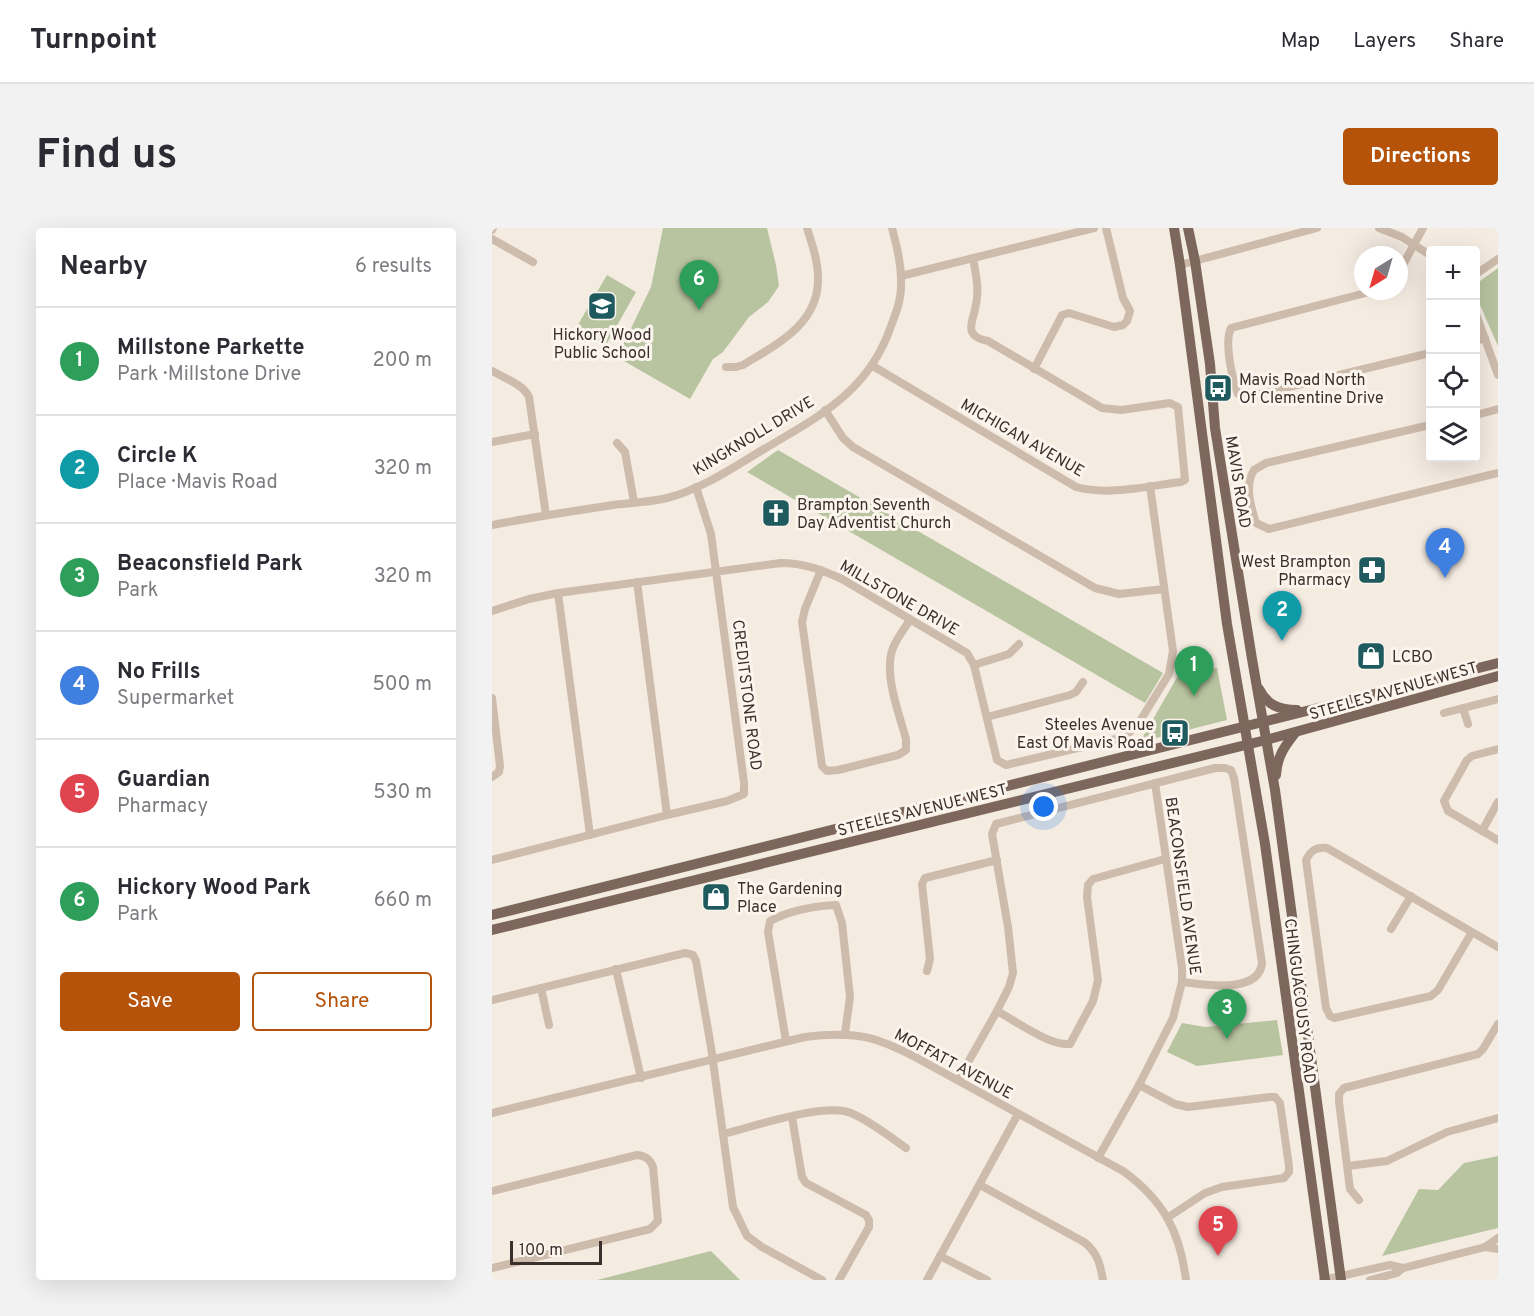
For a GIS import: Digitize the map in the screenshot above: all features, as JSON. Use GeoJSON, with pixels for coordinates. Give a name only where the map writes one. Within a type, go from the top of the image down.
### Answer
{"type":"FeatureCollection","features":[{"type":"Feature","properties":{"kind":"main road","name":"MAVIS ROAD"},"geometry":{"type":"LineString","coordinates":[[1174,228],[1227,624],[1245,727]]}},
{"type":"Feature","properties":{"kind":"main road","name":"MAVIS ROAD"},"geometry":{"type":"LineString","coordinates":[[1188,228],[1210,364],[1215,428],[1266,740]]}},
{"type":"Feature","properties":{"kind":"main road"},"geometry":{"type":"LineString","coordinates":[[1201,430],[1215,428]]}},
{"type":"Feature","properties":{"kind":"main road","name":"STEELES AVENUE WEST"},"geometry":{"type":"LineString","coordinates":[[492,915],[1498,663]]}},
{"type":"Feature","properties":{"kind":"main road","name":"STEELES AVENUE WEST"},"geometry":{"type":"LineString","coordinates":[[492,930],[1266,740],[1498,676]]}},
{"type":"Feature","properties":{"kind":"main road"},"geometry":{"type":"LineString","coordinates":[[1256,682],[1263,698],[1276,707],[1285,710],[1312,710]]}},
{"type":"Feature","properties":{"kind":"main road","name":"CHINGUACOUSY ROAD"},"geometry":{"type":"LineString","coordinates":[[1245,727],[1265,844],[1324,1280]]}},
{"type":"Feature","properties":{"kind":"main road"},"geometry":{"type":"LineString","coordinates":[[1275,790],[1277,762],[1283,747],[1296,732]]}},
{"type":"Feature","properties":{"kind":"main road","name":"CHINGUACOUSY ROAD"},"geometry":{"type":"LineString","coordinates":[[1266,740],[1275,790],[1341,1278]]}},
{"type":"Feature","properties":{"kind":"street"},"geometry":{"type":"LineString","coordinates":[[726,367],[743,365],[789,336],[812,310],[819,277],[807,228]]}},
{"type":"Feature","properties":{"kind":"street","name":"KINGKNOLL DRIVE"},"geometry":{"type":"LineString","coordinates":[[492,525],[669,497],[696,487],[825,411],[857,386],[873,366],[897,311],[901,276],[892,228]]}},
{"type":"Feature","properties":{"kind":"street"},"geometry":{"type":"LineString","coordinates":[[901,276],[1094,228]]}},
{"type":"Feature","properties":{"kind":"street"},"geometry":{"type":"LineString","coordinates":[[1034,369],[1062,315],[1069,313],[1114,327],[1124,325],[1128,321],[1130,311],[1123,298],[1106,228]]}},
{"type":"Feature","properties":{"kind":"street"},"geometry":{"type":"LineString","coordinates":[[1180,265],[1317,228]]}},
{"type":"Feature","properties":{"kind":"street"},"geometry":{"type":"LineString","coordinates":[[1379,228],[1415,244],[1426,252]]}},
{"type":"Feature","properties":{"kind":"street"},"geometry":{"type":"LineString","coordinates":[[1408,256],[1423,228]]}},
{"type":"Feature","properties":{"kind":"street"},"geometry":{"type":"LineString","coordinates":[[492,239],[533,262]]}},
{"type":"Feature","properties":{"kind":"street","name":"MICHIGAN AVENUE"},"geometry":{"type":"LineString","coordinates":[[873,366],[1073,485],[1096,491],[1185,480],[1178,407],[1170,403],[1121,410],[1102,408],[988,341],[975,336],[972,331],[978,292],[973,258]]}},
{"type":"Feature","properties":{"kind":"street"},"geometry":{"type":"LineString","coordinates":[[1480,271],[1498,259]]}},
{"type":"Feature","properties":{"kind":"street"},"geometry":{"type":"LineString","coordinates":[[1354,296],[1231,328],[1228,335],[1231,368],[1238,394],[1244,397],[1252,396],[1427,354]]}},
{"type":"Feature","properties":{"kind":"street"},"geometry":{"type":"LineString","coordinates":[[1480,325],[1498,375]]}},
{"type":"Feature","properties":{"kind":"street"},"geometry":{"type":"LineString","coordinates":[[1480,340],[1485,338]]}},
{"type":"Feature","properties":{"kind":"street"},"geometry":{"type":"LineString","coordinates":[[492,371],[527,392],[546,515]]}},
{"type":"Feature","properties":{"kind":"street"},"geometry":{"type":"LineString","coordinates":[[1480,414],[1498,409]]}},
{"type":"Feature","properties":{"kind":"street"},"geometry":{"type":"LineString","coordinates":[[825,411],[843,438],[853,447],[1095,588],[1119,594],[1164,589]]}},
{"type":"Feature","properties":{"kind":"street"},"geometry":{"type":"LineString","coordinates":[[1426,426],[1260,466],[1251,474],[1249,484],[1256,523],[1269,529],[1498,473]]}},
{"type":"Feature","properties":{"kind":"street"},"geometry":{"type":"LineString","coordinates":[[492,442],[535,434]]}},
{"type":"Feature","properties":{"kind":"street"},"geometry":{"type":"LineString","coordinates":[[617,443],[625,453],[634,502]]}},
{"type":"Feature","properties":{"kind":"street"},"geometry":{"type":"LineString","coordinates":[[1019,644],[1009,654],[974,665],[997,760],[1006,765],[1116,739],[1128,734],[1140,721],[1169,674],[1173,651],[1150,486]]}},
{"type":"Feature","properties":{"kind":"street","name":"CREDITSTONE ROAD"},"geometry":{"type":"LineString","coordinates":[[492,860],[742,796],[744,791],[717,572],[707,517],[696,487]]}},
{"type":"Feature","properties":{"kind":"street","name":"MILLSTONE DRIVE"},"geometry":{"type":"LineString","coordinates":[[492,610],[558,593],[798,563],[842,579],[967,653],[974,665]]}},
{"type":"Feature","properties":{"kind":"street"},"geometry":{"type":"LineString","coordinates":[[821,570],[802,622],[822,766],[827,771],[901,754],[906,750],[906,739],[890,676],[890,662],[893,648],[910,620]]}},
{"type":"Feature","properties":{"kind":"street"},"geometry":{"type":"LineString","coordinates":[[637,582],[667,815]]}},
{"type":"Feature","properties":{"kind":"street"},"geometry":{"type":"LineString","coordinates":[[558,593],[590,835]]}},
{"type":"Feature","properties":{"kind":"street"},"geometry":{"type":"LineString","coordinates":[[987,717],[1062,698],[1076,692],[1083,682]]}},
{"type":"Feature","properties":{"kind":"street"},"geometry":{"type":"LineString","coordinates":[[492,698],[501,766],[499,772],[492,777]]}},
{"type":"Feature","properties":{"kind":"street"},"geometry":{"type":"LineString","coordinates":[[1444,713],[1498,699]]}},
{"type":"Feature","properties":{"kind":"street"},"geometry":{"type":"LineString","coordinates":[[1463,708],[1467,724]]}},
{"type":"Feature","properties":{"kind":"street"},"geometry":{"type":"LineString","coordinates":[[1498,749],[1472,756],[1467,760],[1444,801],[1448,811],[1498,840]]}},
{"type":"Feature","properties":{"kind":"street"},"geometry":{"type":"LineString","coordinates":[[1155,783],[1215,768],[1231,770],[1262,963],[1261,971],[1251,981],[1208,985],[1182,982]]}},
{"type":"Feature","properties":{"kind":"street","name":"BEACONSFIELD AVENUE"},"geometry":{"type":"LineString","coordinates":[[958,1080],[997,1011],[1013,973],[1008,927],[992,834],[996,825],[1155,783],[1182,968],[1182,982],[1177,1008],[1139,1085],[1098,1158]]}},
{"type":"Feature","properties":{"kind":"street"},"geometry":{"type":"LineString","coordinates":[[1482,831],[1498,802]]}},
{"type":"Feature","properties":{"kind":"street"},"geometry":{"type":"LineString","coordinates":[[1472,932],[1438,990],[1431,996],[1339,1018],[1330,1016],[1326,1008],[1306,860],[1309,854],[1320,847],[1327,848],[1498,947]]}},
{"type":"Feature","properties":{"kind":"street"},"geometry":{"type":"LineString","coordinates":[[927,971],[930,959],[922,884],[925,878],[997,860]]}},
{"type":"Feature","properties":{"kind":"street"},"geometry":{"type":"LineString","coordinates":[[997,1011],[1045,1038],[1063,1045],[1071,1044],[1093,1001],[1098,980],[1087,897],[1088,885],[1093,879],[1165,860]]}},
{"type":"Feature","properties":{"kind":"street"},"geometry":{"type":"LineString","coordinates":[[1391,929],[1411,896]]}},
{"type":"Feature","properties":{"kind":"street"},"geometry":{"type":"LineString","coordinates":[[786,1041],[768,932],[770,921],[783,914],[823,906],[836,905],[842,923],[850,997],[845,1033]]}},
{"type":"Feature","properties":{"kind":"street"},"geometry":{"type":"LineString","coordinates":[[492,1000],[685,953],[693,955],[696,961],[712,1060],[733,1207],[747,1236],[762,1247],[822,1280]]}},
{"type":"Feature","properties":{"kind":"street"},"geometry":{"type":"LineString","coordinates":[[616,969],[641,1078]]}},
{"type":"Feature","properties":{"kind":"street"},"geometry":{"type":"LineString","coordinates":[[541,988],[549,1025]]}},
{"type":"Feature","properties":{"kind":"street"},"geometry":{"type":"LineString","coordinates":[[1359,1200],[1350,1189],[1339,1102],[1342,1090],[1478,1054],[1498,1024]]}},
{"type":"Feature","properties":{"kind":"street","name":"MOFFATT AVENUE"},"geometry":{"type":"LineString","coordinates":[[492,1113],[805,1037],[845,1033],[867,1036],[900,1048],[1123,1172],[1143,1186],[1167,1218],[1178,1240],[1184,1259],[1186,1280]]}},
{"type":"Feature","properties":{"kind":"street"},"geometry":{"type":"LineString","coordinates":[[1139,1085],[1175,1104],[1188,1107],[1270,1097],[1275,1097],[1280,1103],[1289,1166],[1289,1172],[1284,1178],[1222,1187],[1205,1192],[1167,1218]]}},
{"type":"Feature","properties":{"kind":"street"},"geometry":{"type":"LineString","coordinates":[[723,1134],[816,1111],[834,1109],[850,1112],[906,1148]]}},
{"type":"Feature","properties":{"kind":"street"},"geometry":{"type":"LineString","coordinates":[[927,1280],[1018,1114]]}},
{"type":"Feature","properties":{"kind":"street"},"geometry":{"type":"LineString","coordinates":[[792,1117],[802,1177],[806,1182],[866,1215],[869,1220],[869,1227],[839,1280]]}},
{"type":"Feature","properties":{"kind":"street"},"geometry":{"type":"LineString","coordinates":[[1348,1166],[1387,1161],[1447,1132],[1498,1118]]}},
{"type":"Feature","properties":{"kind":"street"},"geometry":{"type":"LineString","coordinates":[[492,1191],[637,1155],[645,1156],[653,1167],[658,1221],[650,1229],[492,1268]]}},
{"type":"Feature","properties":{"kind":"street"},"geometry":{"type":"LineString","coordinates":[[980,1185],[1084,1242],[1093,1249],[1099,1261],[1103,1280]]}},
{"type":"Feature","properties":{"kind":"street"},"geometry":{"type":"LineString","coordinates":[[1370,1280],[1397,1273],[1403,1268],[1485,1247],[1498,1238]]}},
{"type":"Feature","properties":{"kind":"street"},"geometry":{"type":"LineString","coordinates":[[1485,1247],[1498,1249]]}},
{"type":"Feature","properties":{"kind":"street"},"geometry":{"type":"LineString","coordinates":[[940,1256],[987,1280]]}},
{"type":"Feature","properties":{"kind":"street"},"geometry":{"type":"LineString","coordinates":[[1324,1280],[1341,1278],[1390,1265],[1403,1268]]}},
{"type":"Feature","properties":{"kind":"green space"},"geometry":{"type":"Polygon","coordinates":[[[663,228],[767,228],[776,265],[779,286],[768,302],[749,317],[723,352],[713,359],[690,399],[617,357],[651,287],[663,228]]]}},
{"type":"Feature","properties":{"kind":"green space"},"geometry":{"type":"Polygon","coordinates":[[[1498,268],[1498,346],[1480,305],[1480,281],[1498,268]]]}},
{"type":"Feature","properties":{"kind":"green space"},"geometry":{"type":"Polygon","coordinates":[[[607,275],[636,292],[606,345],[576,328],[607,275]]]}},
{"type":"Feature","properties":{"kind":"green space"},"geometry":{"type":"Polygon","coordinates":[[[778,450],[1163,673],[1145,703],[747,472],[778,450]]]}},
{"type":"Feature","properties":{"kind":"green space"},"geometry":{"type":"Polygon","coordinates":[[[1217,668],[1227,720],[1140,742],[1180,672],[1217,668]]]}},
{"type":"Feature","properties":{"kind":"green space"},"geometry":{"type":"Polygon","coordinates":[[[1277,1020],[1283,1055],[1197,1066],[1167,1052],[1182,1023],[1205,1027],[1277,1020]]]}},
{"type":"Feature","properties":{"kind":"green space"},"geometry":{"type":"Polygon","coordinates":[[[1498,1156],[1498,1228],[1382,1256],[1419,1189],[1438,1190],[1464,1163],[1498,1156]]]}},
{"type":"Feature","properties":{"kind":"green space"},"geometry":{"type":"Polygon","coordinates":[[[711,1251],[740,1280],[597,1280],[711,1251]]]}},
{"type":"Feature","properties":{"kind":"place","name":"Hickory Wood Public School"},"geometry":{"type":"Point","coordinates":[602,306]}},
{"type":"Feature","properties":{"kind":"place","name":"Hickory Wood Park"},"geometry":{"type":"Point","coordinates":[699,310]}},
{"type":"Feature","properties":{"kind":"place","name":"Mavis Road North Of Clementine Drive"},"geometry":{"type":"Point","coordinates":[1218,388]}},
{"type":"Feature","properties":{"kind":"place","name":"Brampton Seventh Day Adventist Church"},"geometry":{"type":"Point","coordinates":[776,513]}},
{"type":"Feature","properties":{"kind":"place","name":"West Brampton Pharmacy"},"geometry":{"type":"Point","coordinates":[1372,570]}},
{"type":"Feature","properties":{"kind":"place","name":"No Frills"},"geometry":{"type":"Point","coordinates":[1445,578]}},
{"type":"Feature","properties":{"kind":"place","name":"Circle K"},"geometry":{"type":"Point","coordinates":[1282,641]}},
{"type":"Feature","properties":{"kind":"place","name":"LCBO"},"geometry":{"type":"Point","coordinates":[1371,656]}},
{"type":"Feature","properties":{"kind":"place","name":"Millstone Parkette"},"geometry":{"type":"Point","coordinates":[1194,696]}},
{"type":"Feature","properties":{"kind":"place","name":"Steeles Avenue East Of Mavis Road"},"geometry":{"type":"Point","coordinates":[1175,733]}},
{"type":"Feature","properties":{"kind":"place","name":"The Gardening Place"},"geometry":{"type":"Point","coordinates":[716,897]}},
{"type":"Feature","properties":{"kind":"place","name":"Beaconsfield Park"},"geometry":{"type":"Point","coordinates":[1227,1039]}},
{"type":"Feature","properties":{"kind":"place","name":"Guardian"},"geometry":{"type":"Point","coordinates":[1218,1256]}}]}
